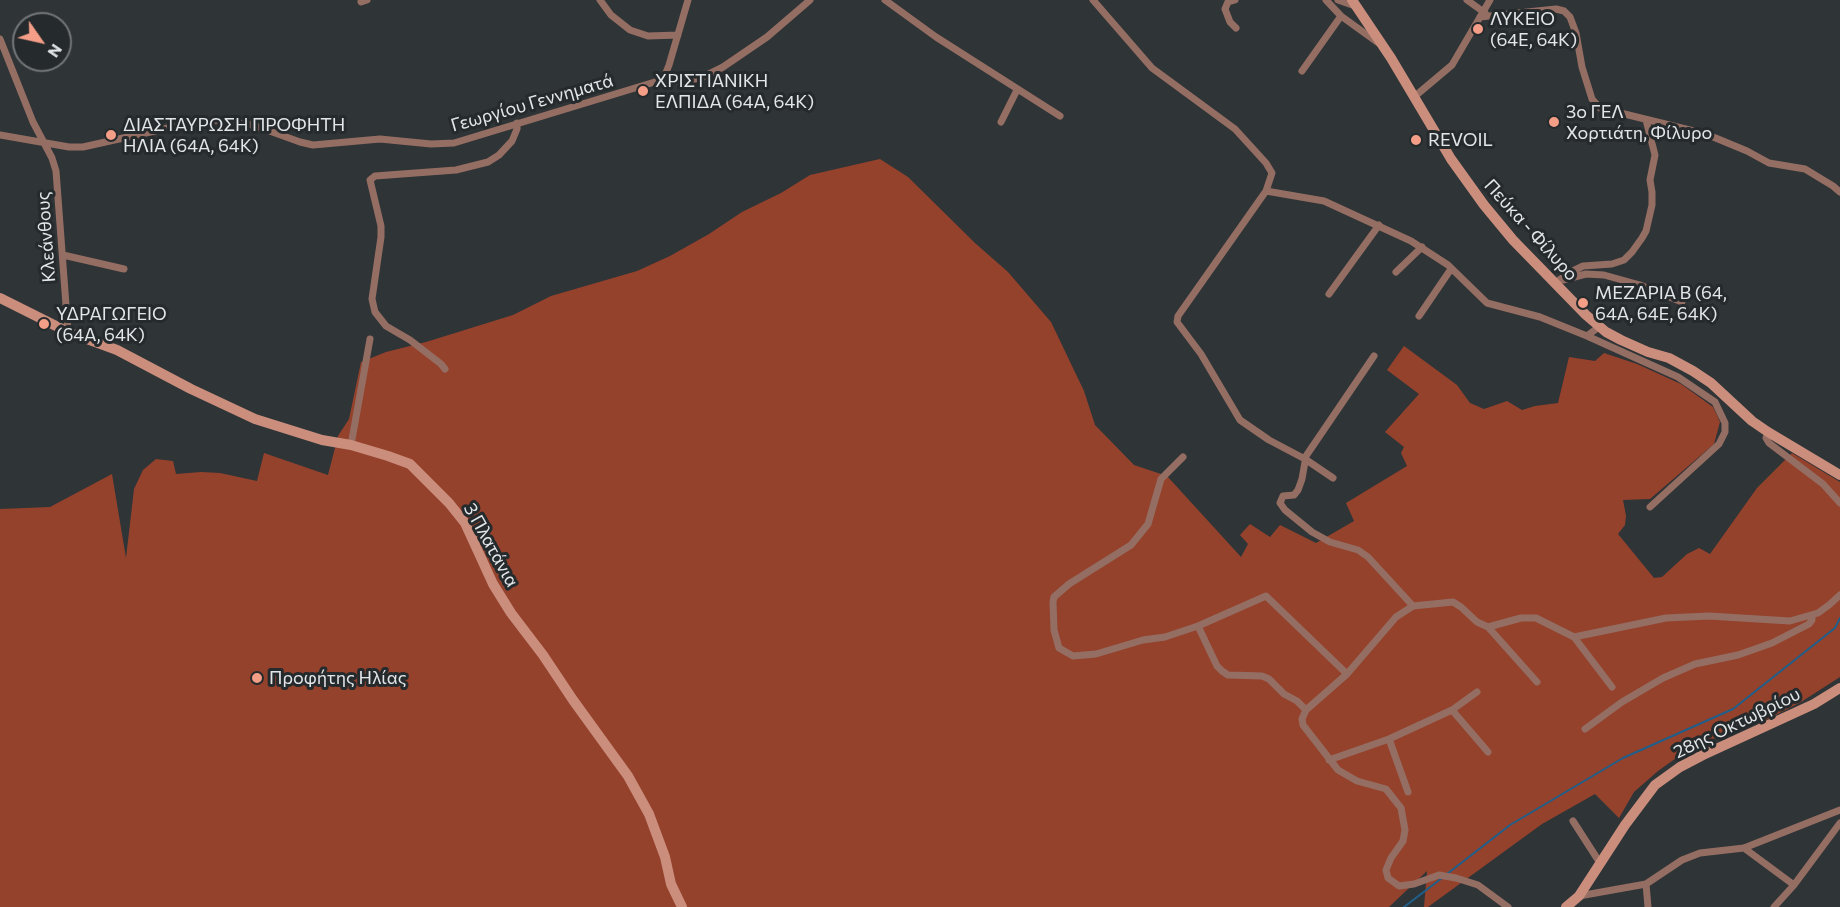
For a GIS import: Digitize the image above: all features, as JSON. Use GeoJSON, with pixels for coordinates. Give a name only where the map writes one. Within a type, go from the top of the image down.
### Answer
{"type":"FeatureCollection","features":[{"type":"Feature","properties":{"kind":"street"},"geometry":{"type":"LineString","coordinates":[[600,0],[611,15],[630,30],[648,36],[678,35]]}},
{"type":"Feature","properties":{"kind":"street"},"geometry":{"type":"LineString","coordinates":[[688,0],[669,65],[662,78],[669,82],[703,77],[723,67],[767,37],[810,0]]}},
{"type":"Feature","properties":{"kind":"street"},"geometry":{"type":"LineString","coordinates":[[885,0],[936,37],[1060,116]]}},
{"type":"Feature","properties":{"kind":"street"},"geometry":{"type":"LineString","coordinates":[[1093,0],[1152,68],[1235,129],[1272,173],[1266,191],[1176,319],[1201,354],[1240,420],[1333,478]]}},
{"type":"Feature","properties":{"kind":"street"},"geometry":{"type":"LineString","coordinates":[[1235,0],[1228,2],[1225,9],[1230,22],[1236,28]]}},
{"type":"Feature","properties":{"kind":"street"},"geometry":{"type":"LineString","coordinates":[[1326,0],[1341,16],[1383,46]]}},
{"type":"Feature","properties":{"kind":"street"},"geometry":{"type":"LineString","coordinates":[[1338,0],[1354,3]]}},
{"type":"Feature","properties":{"kind":"street"},"geometry":{"type":"LineString","coordinates":[[1467,0],[1481,14],[1491,16],[1556,9],[1564,11],[1570,17],[1576,33],[1582,67],[1592,99],[1600,108],[1706,134],[1769,163],[1805,169],[1840,192]]}},
{"type":"Feature","properties":{"kind":"street"},"geometry":{"type":"LineString","coordinates":[[1414,97],[1452,65],[1490,0]]}},
{"type":"Feature","properties":{"kind":"street","name":"Πεύκα - Φίλυρο"},"geometry":{"type":"LineString","coordinates":[[1354,3],[1383,46],[1451,159],[1484,205],[1506,232],[1555,283],[1600,326],[1614,336],[1631,345],[1669,358],[1694,371],[1752,421],[1840,474]]}},
{"type":"Feature","properties":{"kind":"street"},"geometry":{"type":"LineString","coordinates":[[1302,71],[1341,16]]}},
{"type":"Feature","properties":{"kind":"street","name":"Κλεάνθους"},"geometry":{"type":"LineString","coordinates":[[0,39],[33,122],[45,143],[56,171],[68,332]]}},
{"type":"Feature","properties":{"kind":"street","name":"Γεωργίου Γεννηματά"},"geometry":{"type":"LineString","coordinates":[[0,135],[83,147],[186,124],[218,120],[253,125],[300,142],[313,144],[380,139],[443,144],[470,139],[662,78]]}},
{"type":"Feature","properties":{"kind":"street"},"geometry":{"type":"LineString","coordinates":[[1000,122],[1017,90]]}},
{"type":"Feature","properties":{"kind":"street"},"geometry":{"type":"LineString","coordinates":[[1555,283],[1583,266],[1612,264],[1624,260],[1642,238],[1652,205],[1650,180],[1655,155],[1646,120]]}},
{"type":"Feature","properties":{"kind":"street"},"geometry":{"type":"LineString","coordinates":[[445,369],[410,340],[386,326],[375,312],[372,299],[381,226],[370,180],[375,176],[456,170],[488,162],[499,155],[512,141],[517,123]]}},
{"type":"Feature","properties":{"kind":"street"},"geometry":{"type":"LineString","coordinates":[[1266,191],[1324,201],[1379,225],[1422,247],[1451,269],[1487,303],[1540,317],[1587,336],[1678,377],[1715,402],[1725,423],[1725,432],[1719,444],[1650,507]]}},
{"type":"Feature","properties":{"kind":"street"},"geometry":{"type":"LineString","coordinates":[[1329,294],[1379,225]]}},
{"type":"Feature","properties":{"kind":"street"},"geometry":{"type":"LineString","coordinates":[[1396,272],[1422,247]]}},
{"type":"Feature","properties":{"kind":"street"},"geometry":{"type":"LineString","coordinates":[[63,255],[124,269]]}},
{"type":"Feature","properties":{"kind":"street"},"geometry":{"type":"LineString","coordinates":[[1419,316],[1451,269]]}},
{"type":"Feature","properties":{"kind":"street"},"geometry":{"type":"LineString","coordinates":[[1555,283],[1576,276],[1604,275],[1640,285],[1682,302]]}},
{"type":"Feature","properties":{"kind":"street","name":"3 Πλατάνια"},"geometry":{"type":"LineString","coordinates":[[0,298],[68,332],[117,350],[255,419],[300,434],[351,445],[410,464],[449,503],[465,523],[493,584],[511,613],[628,776],[649,814],[665,857],[671,884],[682,907]]}},
{"type":"Feature","properties":{"kind":"street"},"geometry":{"type":"LineString","coordinates":[[1587,336],[1600,326]]}},
{"type":"Feature","properties":{"kind":"street"},"geometry":{"type":"LineString","coordinates":[[351,445],[370,339]]}},
{"type":"Feature","properties":{"kind":"street"},"geometry":{"type":"LineString","coordinates":[[1374,356],[1305,459],[1298,490],[1294,495],[1283,496],[1280,502],[1312,531],[1330,542],[1358,550],[1368,557],[1413,606]]}},
{"type":"Feature","properties":{"kind":"street"},"geometry":{"type":"LineString","coordinates":[[1768,432],[1766,438],[1769,443],[1823,484],[1840,503]]}},
{"type":"Feature","properties":{"kind":"street"},"geometry":{"type":"LineString","coordinates":[[1183,457],[1161,479],[1148,524],[1131,545],[1069,584],[1054,597],[1054,630],[1059,648],[1073,656],[1096,654],[1143,640],[1165,637],[1198,626],[1266,596],[1347,674]]}},
{"type":"Feature","properties":{"kind":"street"},"geometry":{"type":"LineString","coordinates":[[1574,637],[1666,618],[1708,616],[1790,621],[1812,615],[1829,606],[1840,595]]}},
{"type":"Feature","properties":{"kind":"street"},"geometry":{"type":"LineString","coordinates":[[1508,907],[1478,885],[1456,878],[1438,875],[1414,884],[1399,886],[1388,878],[1386,870],[1406,830],[1401,808],[1386,789],[1357,781],[1338,770],[1303,725],[1302,719],[1306,710],[1347,674],[1396,617],[1413,606],[1453,602],[1477,622],[1488,627],[1537,682]]}},
{"type":"Feature","properties":{"kind":"street"},"geometry":{"type":"LineString","coordinates":[[1585,729],[1622,702],[1663,678],[1703,662],[1738,655],[1772,644],[1806,626],[1812,621],[1812,615]]}},
{"type":"Feature","properties":{"kind":"street"},"geometry":{"type":"LineString","coordinates":[[1488,627],[1521,618],[1536,618],[1574,637],[1612,687]]}},
{"type":"Feature","properties":{"kind":"street"},"geometry":{"type":"LineString","coordinates":[[1198,626],[1217,666],[1222,671],[1228,675],[1255,675],[1269,679],[1306,710]]}},
{"type":"Feature","properties":{"kind":"street","name":"28ης Οκτωβρίου"},"geometry":{"type":"LineString","coordinates":[[1566,907],[1579,896],[1641,802],[1655,785],[1703,755],[1804,709],[1840,688]]}},
{"type":"Feature","properties":{"kind":"street"},"geometry":{"type":"LineString","coordinates":[[1329,760],[1389,739],[1452,710],[1477,692]]}},
{"type":"Feature","properties":{"kind":"street"},"geometry":{"type":"LineString","coordinates":[[1452,710],[1488,752]]}},
{"type":"Feature","properties":{"kind":"street"},"geometry":{"type":"LineString","coordinates":[[1389,739],[1408,792]]}},
{"type":"Feature","properties":{"kind":"street"},"geometry":{"type":"LineString","coordinates":[[1579,896],[1646,884],[1682,860],[1700,853],[1744,848],[1840,810]]}},
{"type":"Feature","properties":{"kind":"street"},"geometry":{"type":"LineString","coordinates":[[1573,821],[1600,863]]}},
{"type":"Feature","properties":{"kind":"street"},"geometry":{"type":"LineString","coordinates":[[1774,907],[1794,885],[1840,823]]}},
{"type":"Feature","properties":{"kind":"street"},"geometry":{"type":"LineString","coordinates":[[1744,848],[1794,885]]}},
{"type":"Feature","properties":{"kind":"street"},"geometry":{"type":"LineString","coordinates":[[1646,884],[1648,907]]}},
{"type":"Feature","properties":{"kind":"shaded area"},"geometry":{"type":"Polygon","coordinates":[[[880,159],[908,177],[1008,272],[1051,322],[1084,391],[1095,425],[1134,465],[1167,476],[1241,557],[1248,544],[1240,535],[1250,524],[1270,537],[1280,525],[1316,543],[1354,521],[1346,503],[1407,466],[1401,453],[1404,447],[1385,432],[1419,394],[1387,370],[1404,346],[1457,385],[1470,403],[1484,409],[1507,401],[1522,410],[1558,403],[1569,357],[1595,361],[1604,353],[1637,364],[1681,384],[1713,407],[1720,422],[1714,444],[1650,499],[1623,500],[1625,525],[1618,534],[1654,578],[1662,577],[1687,554],[1699,548],[1710,554],[1757,488],[1792,453],[1840,482],[1840,677],[1801,702],[1768,719],[1729,732],[1686,751],[1634,792],[1619,818],[1595,794],[1542,824],[1428,907],[1424,907],[1427,871],[1389,907],[0,907],[0,509],[50,507],[112,474],[126,558],[134,489],[143,470],[156,459],[173,461],[176,474],[220,473],[257,481],[264,453],[328,475],[338,436],[349,419],[361,362],[386,352],[513,315],[551,296],[637,271],[670,256],[742,212],[781,193],[810,175],[880,159]]]}},
{"type":"Feature","properties":{"kind":"waterway"},"geometry":{"type":"LineString","coordinates":[[1447,874],[1510,825],[1623,758],[1733,709],[1835,628],[1840,618]]}},
{"type":"Feature","properties":{"kind":"waterway"},"geometry":{"type":"LineString","coordinates":[[1404,907],[1442,878]]}},
{"type":"Feature","properties":{"kind":"place","name":"ΛΥΚΕΙΟ (64Ε, 64Κ)"},"geometry":{"type":"Point","coordinates":[1478,29]}},
{"type":"Feature","properties":{"kind":"place","name":"ΧΡΙΣΤΙΑΝΙΚΗ ΕΛΠΙΔΑ (64Α, 64Κ)"},"geometry":{"type":"Point","coordinates":[643,91]}},
{"type":"Feature","properties":{"kind":"place","name":"3ο ΓΕΛ Χορτιάτη, Φίλυρο"},"geometry":{"type":"Point","coordinates":[1554,122]}},
{"type":"Feature","properties":{"kind":"place","name":"ΔΙΑΣΤΑΥΡΩΣΗ ΠΡΟΦΗΤΗ ΗΛΙΑ (64Α, 64Κ)"},"geometry":{"type":"Point","coordinates":[111,135]}},
{"type":"Feature","properties":{"kind":"place","name":"REVOIL"},"geometry":{"type":"Point","coordinates":[1416,140]}},
{"type":"Feature","properties":{"kind":"place","name":"ΜΕΖΑΡΙΑ B (64, 64Α, 64Ε, 64Κ)"},"geometry":{"type":"Point","coordinates":[1583,303]}},
{"type":"Feature","properties":{"kind":"place","name":"ΥΔΡΑΓΩΓΕΙΟ (64Α, 64Κ)"},"geometry":{"type":"Point","coordinates":[44,324]}},
{"type":"Feature","properties":{"kind":"place","name":"Προφήτης Ηλίας"},"geometry":{"type":"Point","coordinates":[257,678]}}]}
